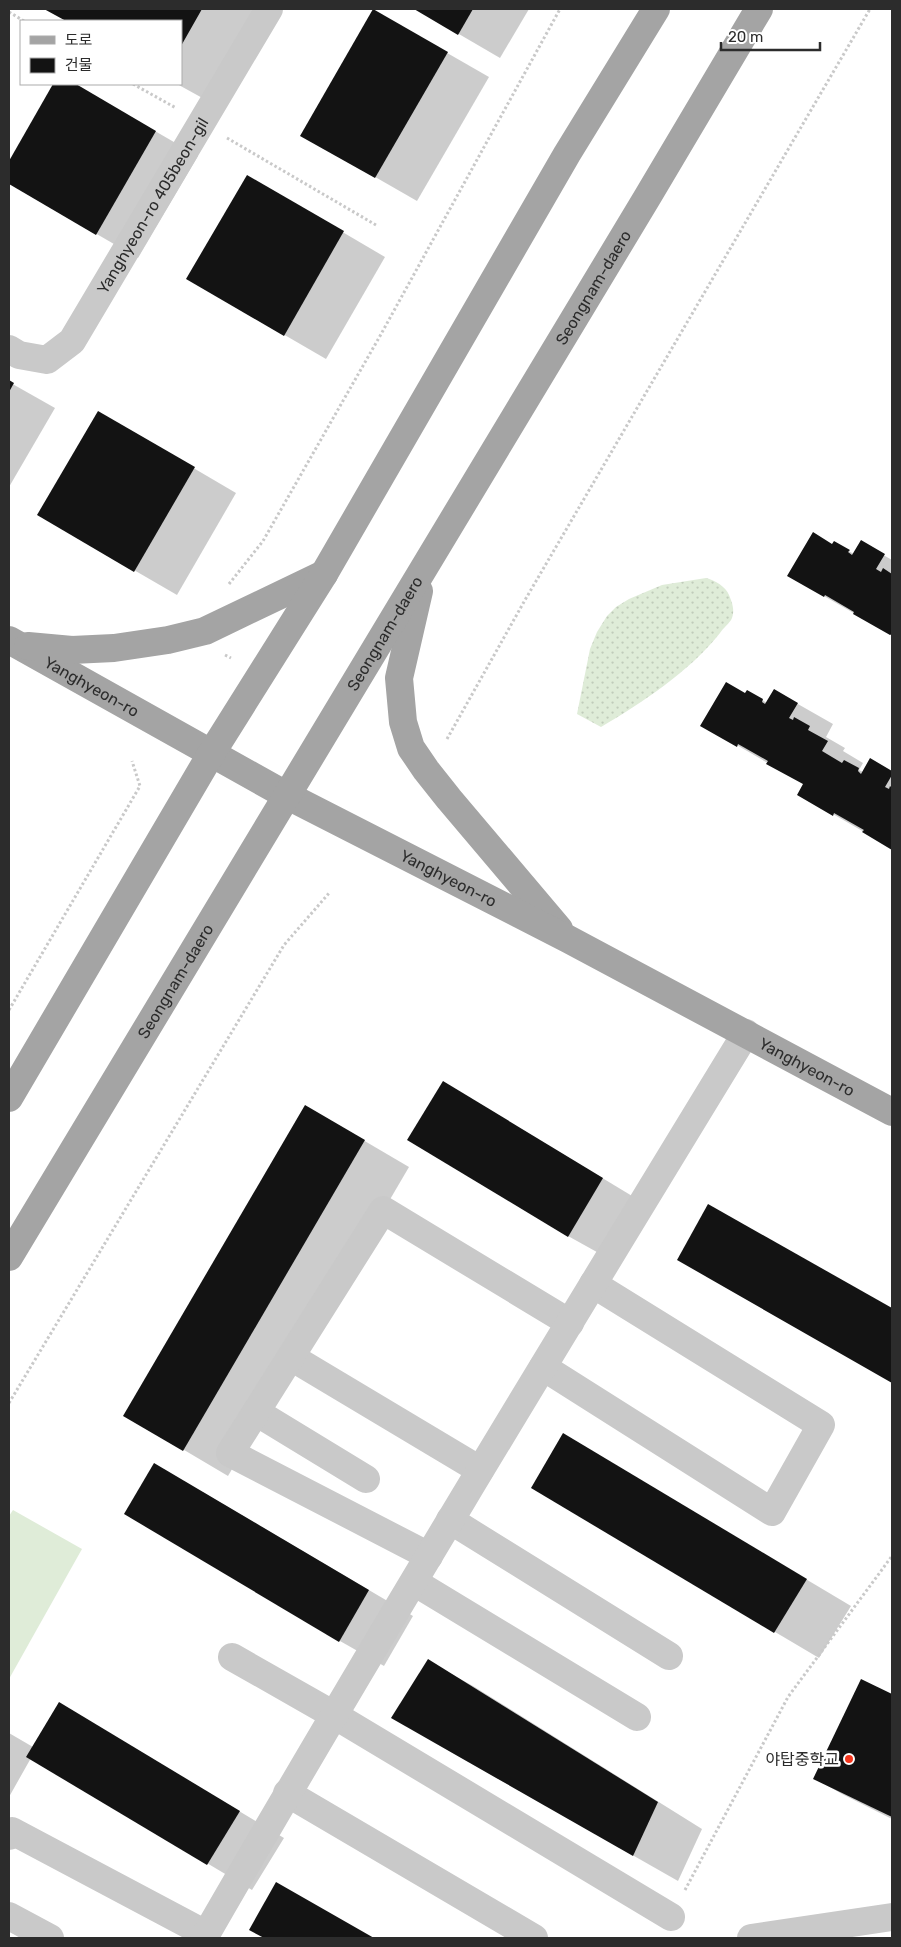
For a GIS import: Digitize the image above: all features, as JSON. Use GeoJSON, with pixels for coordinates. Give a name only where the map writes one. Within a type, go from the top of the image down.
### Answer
{"type":"FeatureCollection","features":[{"type":"Feature","properties":{"kind":"main road"},"geometry":{"type":"LineString","coordinates":[[9,1098],[211,754],[324,574],[558,171],[656,9]]}},
{"type":"Feature","properties":{"kind":"main road","name":"Seongnam-daero"},"geometry":{"type":"LineString","coordinates":[[9,1257],[759,9]]}},
{"type":"Feature","properties":{"kind":"main road"},"geometry":{"type":"LineString","coordinates":[[424,568],[399,678],[403,722],[411,748],[449,798],[568,939]]}},
{"type":"Feature","properties":{"kind":"main road"},"geometry":{"type":"LineString","coordinates":[[14,643],[72,650],[114,648],[205,632],[324,574]]}},
{"type":"Feature","properties":{"kind":"main road","name":"Yanghyeon-ro"},"geometry":{"type":"LineString","coordinates":[[14,643],[286,795],[568,939],[892,1112]]}},
{"type":"Feature","properties":{"kind":"street","name":"Yanghyeon-ro 405beon-gil"},"geometry":{"type":"LineString","coordinates":[[9,349],[19,355],[47,360],[72,341],[269,9]]}},
{"type":"Feature","properties":{"kind":"street"},"geometry":{"type":"LineString","coordinates":[[9,1836],[12,1831],[205,1936],[287,1793],[450,1520],[746,1033]]}},
{"type":"Feature","properties":{"kind":"street"},"geometry":{"type":"LineString","coordinates":[[430,1556],[230,1453],[383,1210],[570,1323]]}},
{"type":"Feature","properties":{"kind":"street"},"geometry":{"type":"LineString","coordinates":[[543,1367],[772,1512],[821,1425],[593,1284]]}},
{"type":"Feature","properties":{"kind":"street"},"geometry":{"type":"LineString","coordinates":[[291,1357],[480,1470]]}},
{"type":"Feature","properties":{"kind":"street"},"geometry":{"type":"LineString","coordinates":[[256,1412],[366,1479]]}},
{"type":"Feature","properties":{"kind":"street"},"geometry":{"type":"LineString","coordinates":[[450,1520],[669,1656]]}},
{"type":"Feature","properties":{"kind":"street"},"geometry":{"type":"LineString","coordinates":[[414,1582],[637,1717]]}},
{"type":"Feature","properties":{"kind":"street"},"geometry":{"type":"LineString","coordinates":[[232,1657],[334,1715],[671,1917]]}},
{"type":"Feature","properties":{"kind":"street"},"geometry":{"type":"LineString","coordinates":[[287,1793],[534,1938]]}},
{"type":"Feature","properties":{"kind":"street"},"geometry":{"type":"LineString","coordinates":[[9,1916],[50,1938]]}},
{"type":"Feature","properties":{"kind":"street"},"geometry":{"type":"LineString","coordinates":[[751,1938],[892,1917]]}},
{"type":"Feature","properties":{"kind":"path"},"geometry":{"type":"LineString","coordinates":[[227,587],[263,541],[380,336],[560,9]]}},
{"type":"Feature","properties":{"kind":"path"},"geometry":{"type":"LineString","coordinates":[[446,739],[870,9]]}},
{"type":"Feature","properties":{"kind":"path"},"geometry":{"type":"LineString","coordinates":[[9,12],[22,20]]}},
{"type":"Feature","properties":{"kind":"path"},"geometry":{"type":"LineString","coordinates":[[135,85],[376,225]]}},
{"type":"Feature","properties":{"kind":"path"},"geometry":{"type":"LineString","coordinates":[[9,1010],[140,786],[132,761]]}},
{"type":"Feature","properties":{"kind":"path"},"geometry":{"type":"LineString","coordinates":[[9,1403],[284,945],[330,892]]}},
{"type":"Feature","properties":{"kind":"path"},"geometry":{"type":"LineString","coordinates":[[671,1917],[788,1697],[892,1556]]}},
{"type":"Feature","properties":{"kind":"green space"},"geometry":{"type":"Polygon","coordinates":[[[706,578],[716,582],[728,592],[733,609],[731,620],[708,647],[665,685],[601,727],[577,714],[590,649],[597,632],[607,616],[616,607],[629,599],[662,585],[706,578]]]}},
{"type":"Feature","properties":{"kind":"green space"},"geometry":{"type":"Polygon","coordinates":[[[13,1510],[82,1549],[9,1679],[9,1516],[13,1510]]]}},
{"type":"Feature","properties":{"kind":"building"},"geometry":{"type":"Polygon","coordinates":[[[44,9],[202,9],[182,44],[182,20],[64,20],[44,9]]]}},
{"type":"Feature","properties":{"kind":"building"},"geometry":{"type":"Polygon","coordinates":[[[373,9],[448,52],[375,178],[300,136],[373,9]]]}},
{"type":"Feature","properties":{"kind":"building"},"geometry":{"type":"Polygon","coordinates":[[[414,9],[473,9],[458,35],[414,9]]]}},
{"type":"Feature","properties":{"kind":"building"},"geometry":{"type":"Polygon","coordinates":[[[52,85],[78,85],[156,131],[96,235],[9,184],[9,161],[52,85]]]}},
{"type":"Feature","properties":{"kind":"building"},"geometry":{"type":"Polygon","coordinates":[[[247,175],[344,231],[284,336],[186,279],[247,175]]]}},
{"type":"Feature","properties":{"kind":"building"},"geometry":{"type":"Polygon","coordinates":[[[9,380],[14,383],[9,392],[9,380]]]}},
{"type":"Feature","properties":{"kind":"building"},"geometry":{"type":"Polygon","coordinates":[[[98,411],[195,467],[134,572],[37,515],[98,411]]]}},
{"type":"Feature","properties":{"kind":"building"},"geometry":{"type":"Polygon","coordinates":[[[813,532],[832,544],[834,541],[850,550],[848,552],[852,555],[861,540],[885,554],[876,569],[881,572],[883,568],[892,574],[892,634],[890,635],[853,614],[854,612],[825,595],[824,597],[787,576],[813,532]]]}},
{"type":"Feature","properties":{"kind":"building"},"geometry":{"type":"Polygon","coordinates":[[[726,682],[745,693],[747,690],[763,699],[762,702],[765,704],[774,689],[798,703],[789,718],[793,720],[794,717],[810,726],[808,730],[828,741],[822,751],[842,763],[844,760],[859,768],[858,771],[861,774],[870,758],[892,771],[892,775],[885,787],[889,789],[890,786],[892,788],[892,850],[862,832],[864,830],[834,813],[833,816],[797,795],[803,784],[766,764],[768,761],[738,744],[737,747],[700,726],[726,682]]]}},
{"type":"Feature","properties":{"kind":"building"},"geometry":{"type":"Polygon","coordinates":[[[443,1081],[603,1178],[568,1237],[407,1140],[443,1081]]]}},
{"type":"Feature","properties":{"kind":"building"},"geometry":{"type":"Polygon","coordinates":[[[305,1105],[365,1140],[183,1451],[123,1416],[305,1105]]]}},
{"type":"Feature","properties":{"kind":"building"},"geometry":{"type":"Polygon","coordinates":[[[708,1204],[892,1308],[892,1383],[677,1260],[708,1204]]]}},
{"type":"Feature","properties":{"kind":"building"},"geometry":{"type":"Polygon","coordinates":[[[563,1433],[807,1579],[774,1633],[531,1488],[563,1433]]]}},
{"type":"Feature","properties":{"kind":"building"},"geometry":{"type":"Polygon","coordinates":[[[154,1463],[369,1590],[339,1642],[124,1514],[154,1463]]]}},
{"type":"Feature","properties":{"kind":"building"},"geometry":{"type":"Polygon","coordinates":[[[428,1659],[658,1802],[633,1856],[391,1718],[428,1659]]]}},
{"type":"Feature","properties":{"kind":"building"},"geometry":{"type":"Polygon","coordinates":[[[861,1679],[892,1694],[892,1817],[813,1779],[861,1679]]]}},
{"type":"Feature","properties":{"kind":"building"},"geometry":{"type":"Polygon","coordinates":[[[59,1702],[240,1811],[207,1865],[26,1757],[59,1702]]]}},
{"type":"Feature","properties":{"kind":"building"},"geometry":{"type":"Polygon","coordinates":[[[276,1882],[374,1938],[264,1938],[249,1930],[276,1882]]]}},
{"type":"Feature","properties":{"kind":"place","name":"야탑중학교"},"geometry":{"type":"Point","coordinates":[849,1759]}}]}
